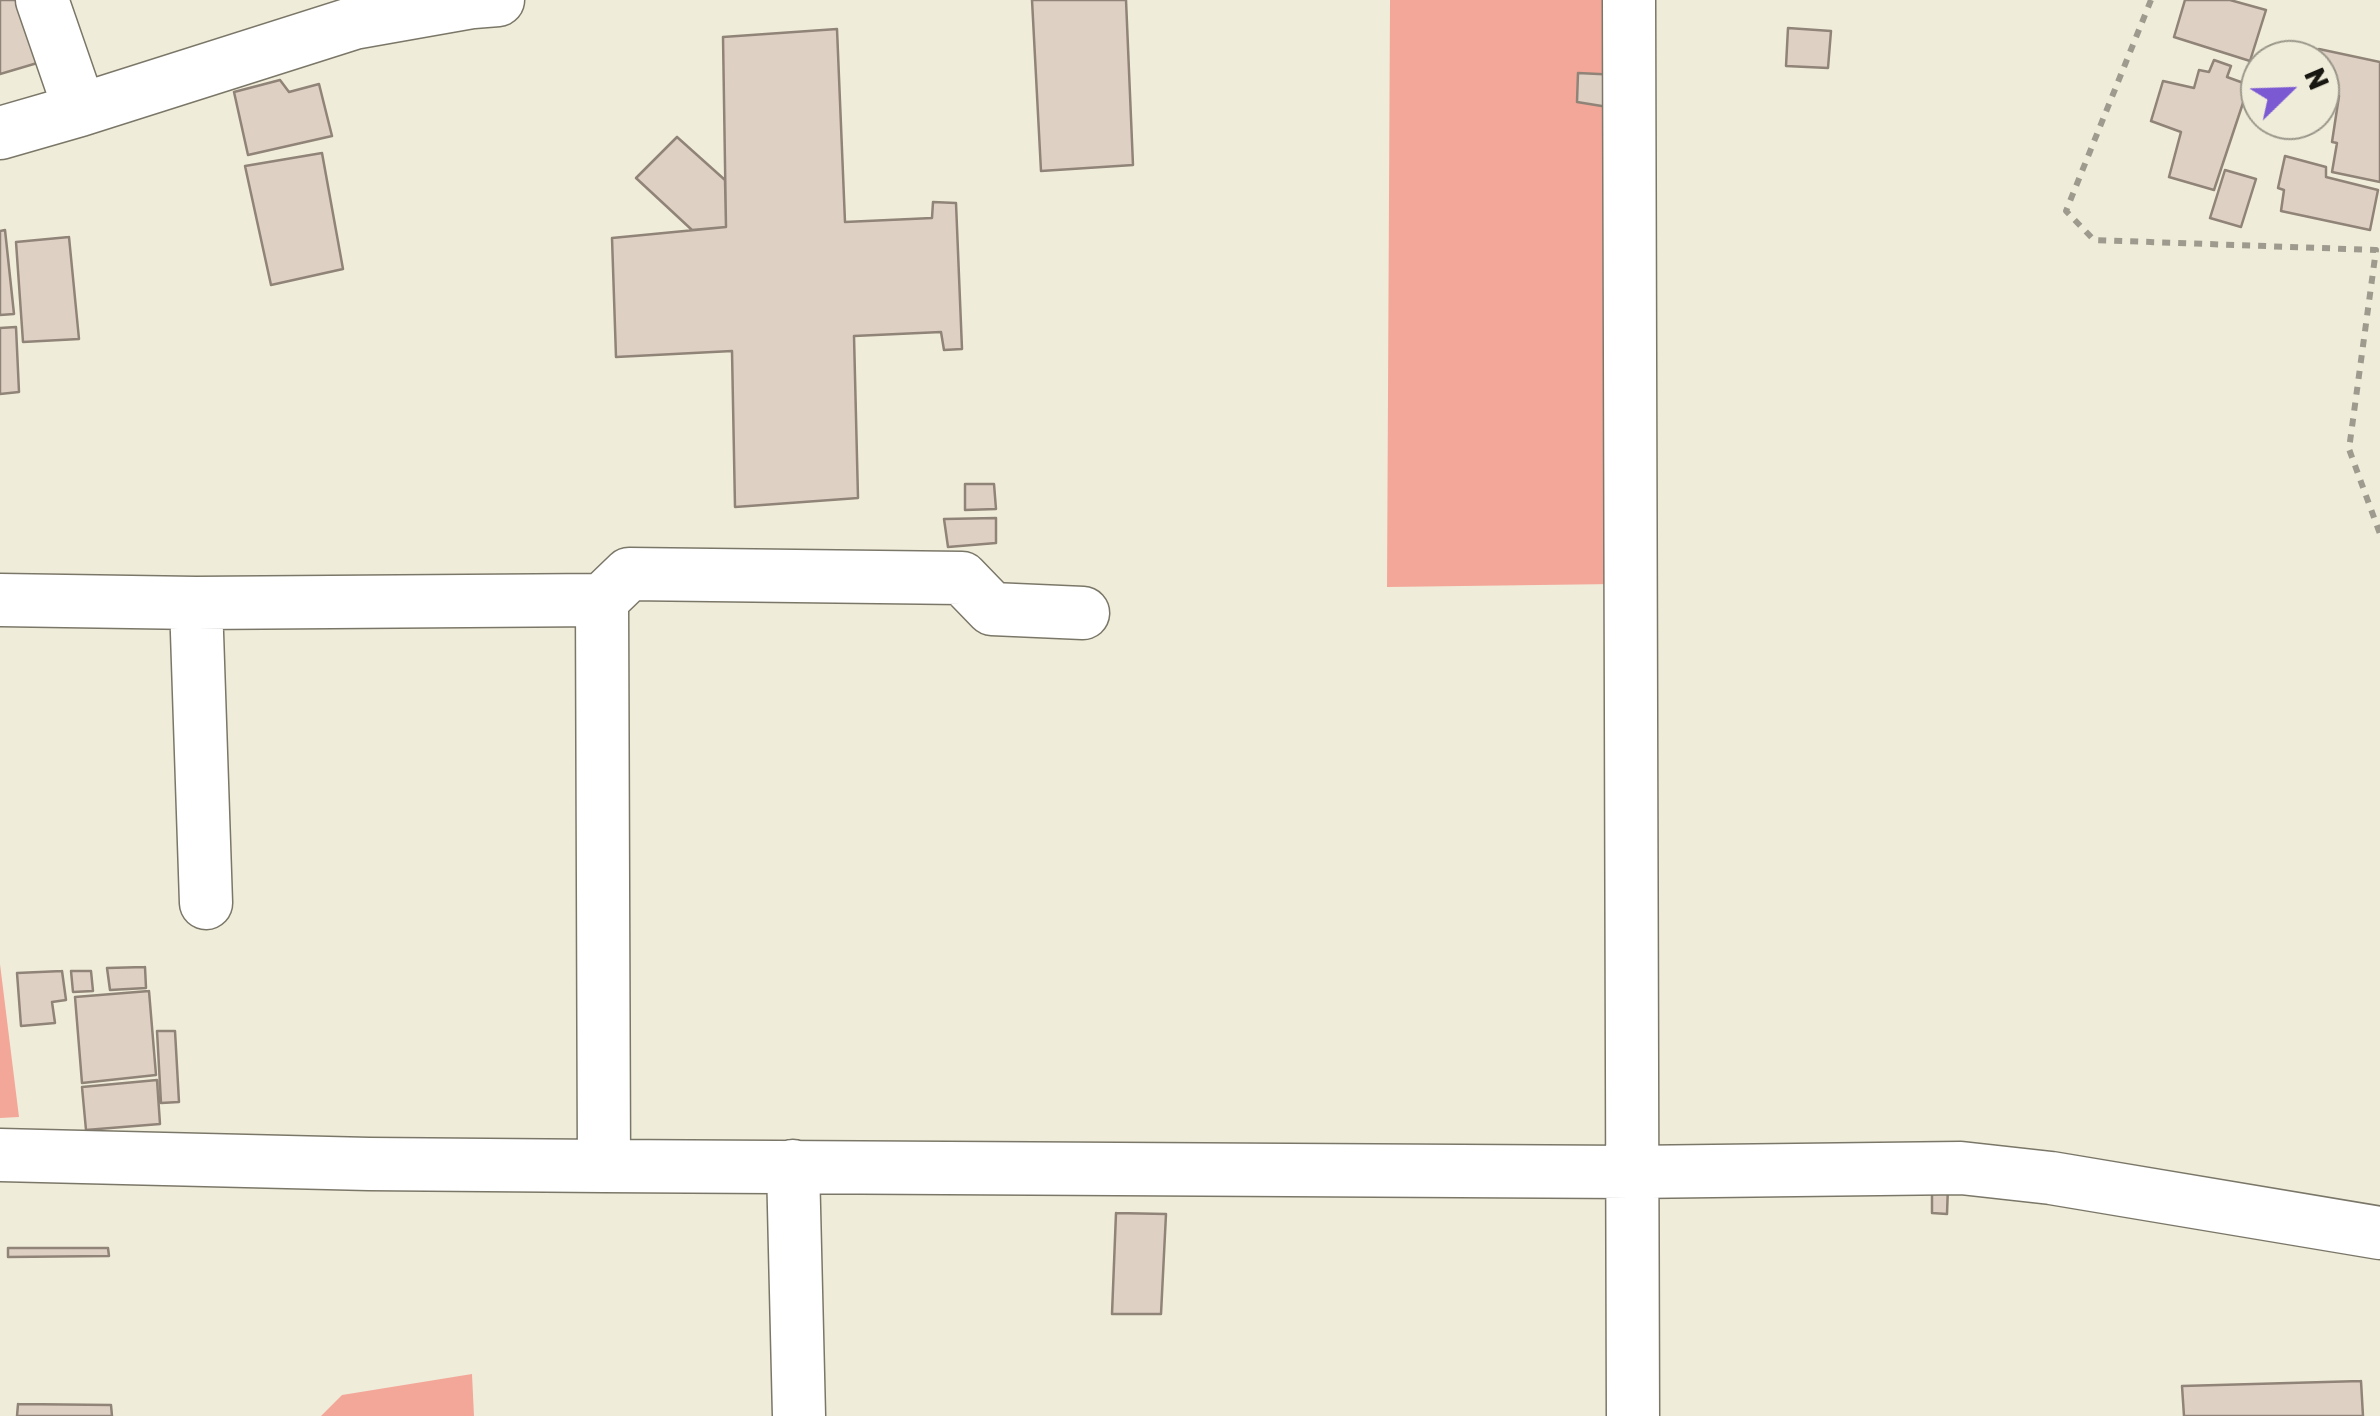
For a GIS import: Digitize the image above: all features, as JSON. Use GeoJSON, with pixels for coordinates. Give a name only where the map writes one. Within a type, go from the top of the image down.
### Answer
{"type":"FeatureCollection","features":[{"type":"Feature","properties":{"kind":"street"},"geometry":{"type":"LineString","coordinates":[[42,0],[80,110]]}},
{"type":"Feature","properties":{"kind":"street"},"geometry":{"type":"LineString","coordinates":[[0,133],[354,24],[498,0]]}},
{"type":"Feature","properties":{"kind":"street"},"geometry":{"type":"LineString","coordinates":[[1629,0],[1634,1416]]}},
{"type":"Feature","properties":{"kind":"street"},"geometry":{"type":"LineString","coordinates":[[0,600],[602,600],[629,574],[962,578],[992,609],[1083,613]]}},
{"type":"Feature","properties":{"kind":"street"},"geometry":{"type":"LineString","coordinates":[[602,600],[604,1166]]}},
{"type":"Feature","properties":{"kind":"street"},"geometry":{"type":"LineString","coordinates":[[196,603],[206,902]]}},
{"type":"Feature","properties":{"kind":"street"},"geometry":{"type":"LineString","coordinates":[[0,1155],[604,1166],[1631,1172],[1960,1168],[2051,1178],[2380,1233]]}},
{"type":"Feature","properties":{"kind":"street"},"geometry":{"type":"LineString","coordinates":[[793,1166],[798,1416]]}},
{"type":"Feature","properties":{"kind":"path"},"geometry":{"type":"LineString","coordinates":[[2151,0],[2066,211],[2094,240],[2376,250],[2349,448],[2380,534]]}},
{"type":"Feature","properties":{"kind":"shaded area"},"geometry":{"type":"Polygon","coordinates":[[[1390,0],[1617,0],[1615,584],[1387,587],[1390,0]]]}},
{"type":"Feature","properties":{"kind":"shaded area"},"geometry":{"type":"Polygon","coordinates":[[[0,964],[19,1117],[0,1118],[0,964]]]}},
{"type":"Feature","properties":{"kind":"shaded area"},"geometry":{"type":"Polygon","coordinates":[[[472,1374],[474,1416],[321,1416],[342,1395],[472,1374]]]}},
{"type":"Feature","properties":{"kind":"building"},"geometry":{"type":"Polygon","coordinates":[[[0,0],[28,0],[44,61],[0,74],[0,0]]]}},
{"type":"Feature","properties":{"kind":"building"},"geometry":{"type":"Polygon","coordinates":[[[1032,0],[1126,0],[1133,165],[1041,171],[1032,0]]]}},
{"type":"Feature","properties":{"kind":"building"},"geometry":{"type":"Polygon","coordinates":[[[2185,0],[2230,0],[2266,10],[2257,40],[2240,40],[2240,58],[2174,37],[2185,0]]]}},
{"type":"Feature","properties":{"kind":"building"},"geometry":{"type":"Polygon","coordinates":[[[1788,28],[1831,31],[1828,68],[1786,66],[1788,28]]]}},
{"type":"Feature","properties":{"kind":"building"},"geometry":{"type":"Polygon","coordinates":[[[837,29],[845,222],[932,218],[933,202],[956,203],[962,349],[944,350],[941,332],[854,336],[858,498],[735,507],[732,351],[616,357],[612,238],[726,227],[723,37],[837,29]]]}},
{"type":"Feature","properties":{"kind":"building"},"geometry":{"type":"Polygon","coordinates":[[[2340,53],[2380,62],[2380,182],[2332,172],[2337,143],[2332,142],[2340,140],[2340,53]]]}},
{"type":"Feature","properties":{"kind":"building"},"geometry":{"type":"Polygon","coordinates":[[[2214,60],[2231,66],[2227,77],[2240,82],[2240,112],[2214,190],[2169,177],[2181,132],[2151,121],[2163,81],[2194,88],[2199,70],[2209,72],[2214,60]]]}},
{"type":"Feature","properties":{"kind":"building"},"geometry":{"type":"Polygon","coordinates":[[[1578,73],[1619,75],[1614,108],[1577,102],[1578,73]]]}},
{"type":"Feature","properties":{"kind":"building"},"geometry":{"type":"Polygon","coordinates":[[[280,80],[289,92],[319,84],[332,136],[248,155],[234,92],[280,80]]]}},
{"type":"Feature","properties":{"kind":"building"},"geometry":{"type":"Polygon","coordinates":[[[677,137],[725,180],[726,227],[692,230],[636,178],[677,137]]]}},
{"type":"Feature","properties":{"kind":"building"},"geometry":{"type":"Polygon","coordinates":[[[322,153],[343,269],[271,285],[245,166],[322,153]]]}},
{"type":"Feature","properties":{"kind":"building"},"geometry":{"type":"Polygon","coordinates":[[[2285,156],[2326,167],[2326,177],[2378,190],[2370,230],[2281,211],[2284,190],[2278,188],[2285,156]]]}},
{"type":"Feature","properties":{"kind":"building"},"geometry":{"type":"Polygon","coordinates":[[[2225,170],[2256,179],[2241,227],[2210,218],[2225,170]]]}},
{"type":"Feature","properties":{"kind":"building"},"geometry":{"type":"Polygon","coordinates":[[[5,230],[14,314],[0,315],[0,231],[5,230]]]}},
{"type":"Feature","properties":{"kind":"building"},"geometry":{"type":"Polygon","coordinates":[[[69,237],[79,339],[23,342],[16,242],[69,237]]]}},
{"type":"Feature","properties":{"kind":"building"},"geometry":{"type":"Polygon","coordinates":[[[16,327],[19,392],[0,394],[0,328],[16,327]]]}},
{"type":"Feature","properties":{"kind":"building"},"geometry":{"type":"Polygon","coordinates":[[[965,484],[994,484],[996,509],[965,510],[965,484]]]}},
{"type":"Feature","properties":{"kind":"building"},"geometry":{"type":"Polygon","coordinates":[[[996,518],[996,543],[948,547],[944,519],[996,518]]]}},
{"type":"Feature","properties":{"kind":"building"},"geometry":{"type":"Polygon","coordinates":[[[145,967],[146,988],[110,990],[107,968],[145,967]]]}},
{"type":"Feature","properties":{"kind":"building"},"geometry":{"type":"Polygon","coordinates":[[[62,971],[66,1000],[52,1002],[55,1023],[21,1026],[17,973],[62,971]]]}},
{"type":"Feature","properties":{"kind":"building"},"geometry":{"type":"Polygon","coordinates":[[[71,971],[91,971],[93,991],[73,992],[71,971]]]}},
{"type":"Feature","properties":{"kind":"building"},"geometry":{"type":"Polygon","coordinates":[[[149,991],[156,1075],[82,1083],[75,997],[149,991]]]}},
{"type":"Feature","properties":{"kind":"building"},"geometry":{"type":"Polygon","coordinates":[[[157,1031],[175,1031],[179,1102],[161,1103],[157,1031]]]}},
{"type":"Feature","properties":{"kind":"building"},"geometry":{"type":"Polygon","coordinates":[[[157,1080],[160,1124],[86,1130],[82,1087],[157,1080]]]}},
{"type":"Feature","properties":{"kind":"building"},"geometry":{"type":"Polygon","coordinates":[[[1932,1185],[1948,1186],[1947,1214],[1932,1213],[1932,1185]]]}},
{"type":"Feature","properties":{"kind":"building"},"geometry":{"type":"Polygon","coordinates":[[[1116,1213],[1166,1214],[1161,1314],[1112,1314],[1116,1213]]]}},
{"type":"Feature","properties":{"kind":"building"},"geometry":{"type":"Polygon","coordinates":[[[8,1248],[108,1248],[109,1256],[8,1257],[8,1248]]]}},
{"type":"Feature","properties":{"kind":"building"},"geometry":{"type":"Polygon","coordinates":[[[2361,1381],[2363,1416],[2184,1416],[2182,1386],[2361,1381]]]}},
{"type":"Feature","properties":{"kind":"building"},"geometry":{"type":"Polygon","coordinates":[[[18,1404],[111,1405],[112,1416],[17,1416],[18,1404]]]}}]}
